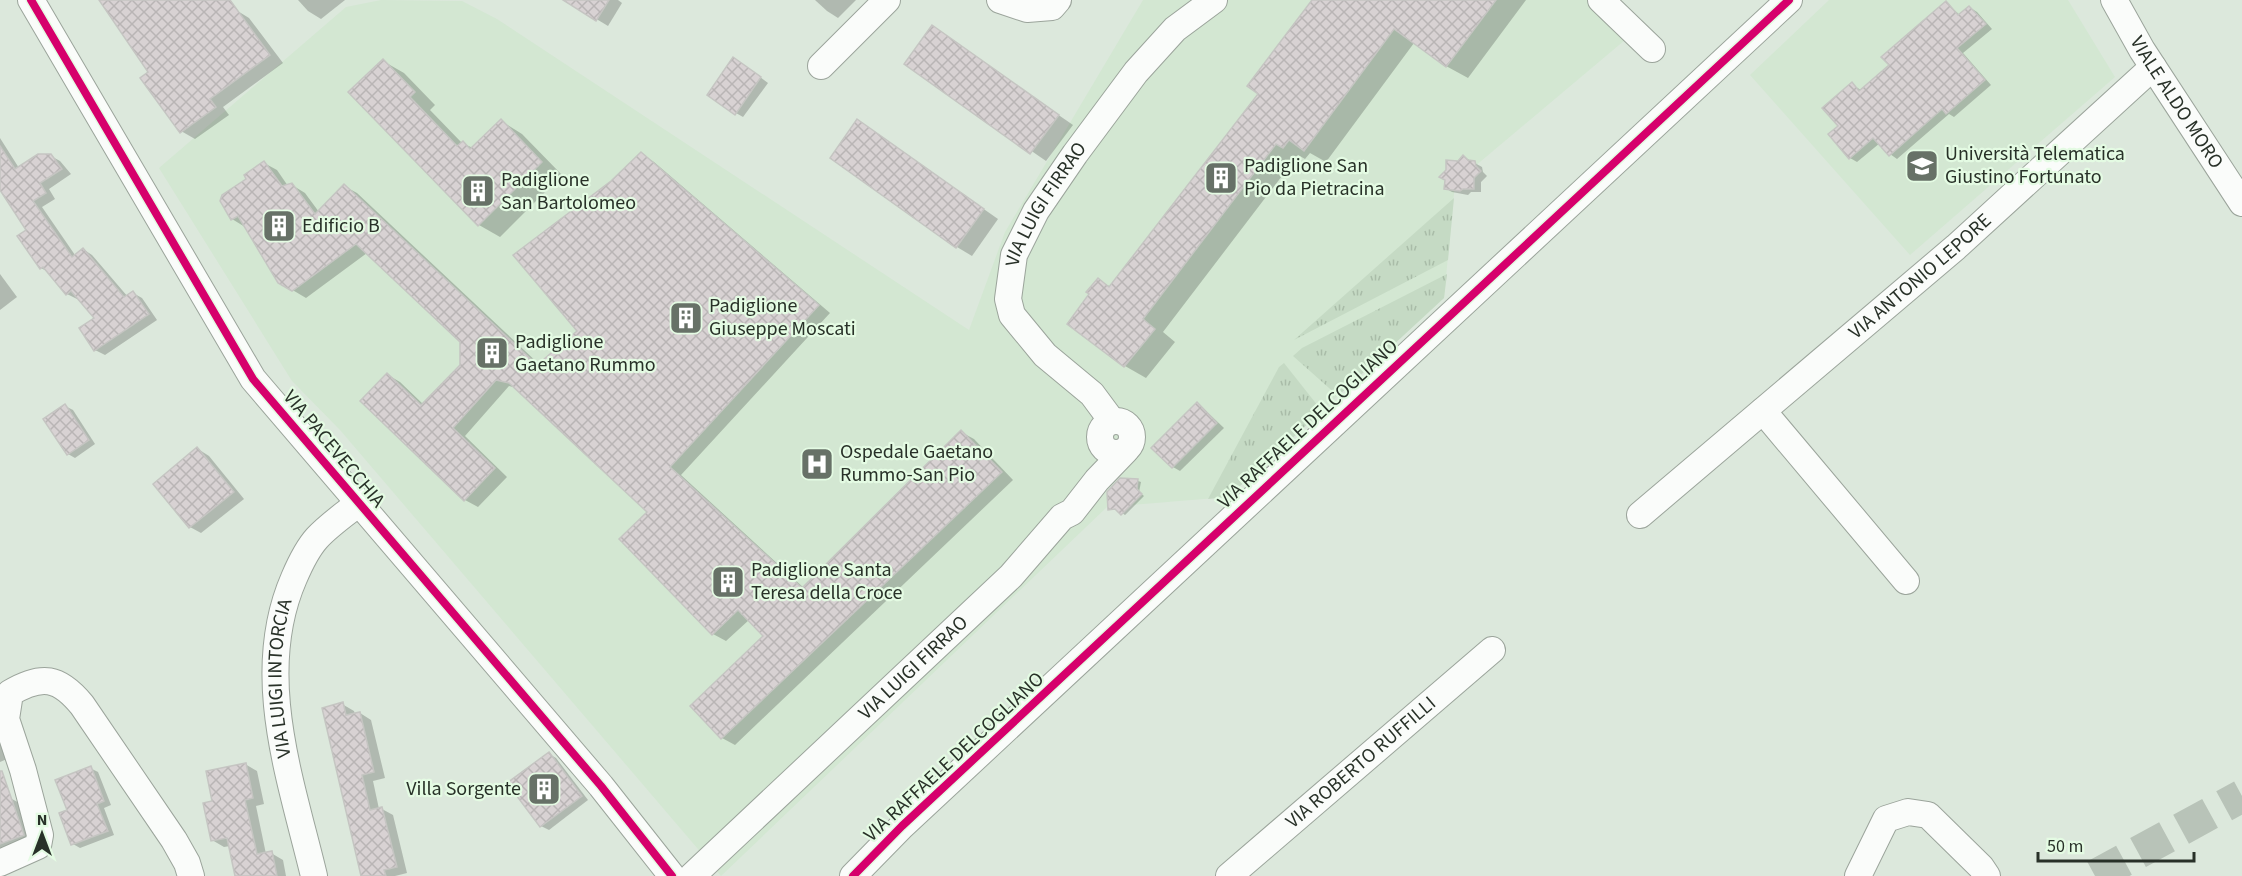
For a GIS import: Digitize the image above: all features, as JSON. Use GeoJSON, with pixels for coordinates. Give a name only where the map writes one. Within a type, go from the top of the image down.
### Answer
{"type":"FeatureCollection","features":[{"type":"Feature","properties":{"kind":"street","name":"VIA PACEVECCHIA"},"geometry":{"type":"LineString","coordinates":[[31,0],[253,379],[601,786],[672,876]]}},
{"type":"Feature","properties":{"kind":"street"},"geometry":{"type":"LineString","coordinates":[[821,66],[887,0]]}},
{"type":"Feature","properties":{"kind":"street"},"geometry":{"type":"LineString","coordinates":[[1000,0],[1027,9],[1052,7],[1058,0]]}},
{"type":"Feature","properties":{"kind":"street","name":"VIA LUIGI FIRRAO"},"geometry":{"type":"LineString","coordinates":[[692,876],[1011,576],[1062,517],[1072,512],[1097,480],[1132,443],[1132,433],[1123,422],[1112,421],[1092,394],[1045,355],[1012,315],[1008,299],[1014,255],[1036,211],[1136,72],[1175,29],[1214,0]]}},
{"type":"Feature","properties":{"kind":"street"},"geometry":{"type":"LineString","coordinates":[[1601,0],[1652,49]]}},
{"type":"Feature","properties":{"kind":"street","name":"VIA RAFFAELE DELCOGLIANO"},"geometry":{"type":"LineString","coordinates":[[854,876],[910,818],[1789,0]]}},
{"type":"Feature","properties":{"kind":"street","name":"VIALE ALDO MORO"},"geometry":{"type":"LineString","coordinates":[[2114,0],[2153,67],[2242,203]]}},
{"type":"Feature","properties":{"kind":"street","name":"VIA ANTONIO LEPORE"},"geometry":{"type":"LineString","coordinates":[[1640,515],[1956,246],[2153,67]]}},
{"type":"Feature","properties":{"kind":"street"},"geometry":{"type":"LineString","coordinates":[[1762,411],[1906,581]]}},
{"type":"Feature","properties":{"kind":"street","name":"VIA LUIGI INTORCIA"},"geometry":{"type":"LineString","coordinates":[[314,876],[283,753],[275,672],[278,634],[285,598],[302,560],[316,538],[359,503]]}},
{"type":"Feature","properties":{"kind":"street","name":"VIA ROBERTO RUFFILLI"},"geometry":{"type":"LineString","coordinates":[[1229,876],[1492,650]]}},
{"type":"Feature","properties":{"kind":"street"},"geometry":{"type":"LineString","coordinates":[[0,863],[38,846],[40,835],[23,770],[6,719],[10,693],[26,684],[46,681],[68,688],[82,705],[174,840],[187,862],[191,876]]}},
{"type":"Feature","properties":{"kind":"street"},"geometry":{"type":"LineString","coordinates":[[1858,876],[1886,819],[1908,812],[1928,815],[1981,867],[1987,876]]}},
{"type":"Feature","properties":{"kind":"shaded area","name":"Ospedale Gaetano Rummo-San Pio"},"geometry":{"type":"Polygon","coordinates":[[[381,0],[462,1],[497,19],[969,330],[1005,232],[1143,0],[1619,0],[1644,24],[1455,183],[1444,298],[1228,497],[1107,507],[721,876],[340,430],[292,381],[159,168],[346,7],[381,0]]]}},
{"type":"Feature","properties":{"kind":"shaded area","name":"Università Telematica Giustino Fortunato"},"geometry":{"type":"Polygon","coordinates":[[[1829,0],[2068,0],[2115,77],[1910,255],[1750,75],[1829,0]]]}},
{"type":"Feature","properties":{"kind":"green space"},"geometry":{"type":"Polygon","coordinates":[[[1454,198],[1448,260],[1294,340],[1454,198]]]}},
{"type":"Feature","properties":{"kind":"green space"},"geometry":{"type":"Polygon","coordinates":[[[1447,274],[1444,298],[1338,396],[1293,356],[1302,348],[1447,274]]]}},
{"type":"Feature","properties":{"kind":"green space"},"geometry":{"type":"Polygon","coordinates":[[[1284,363],[1322,411],[1228,497],[1208,499],[1279,367],[1284,363]]]}},
{"type":"Feature","properties":{"kind":"building"},"geometry":{"type":"Polygon","coordinates":[[[99,0],[230,0],[270,55],[210,99],[216,107],[180,133],[140,78],[148,72],[99,0]]]}},
{"type":"Feature","properties":{"kind":"building"},"geometry":{"type":"Polygon","coordinates":[[[563,0],[609,0],[596,21],[563,0]]]}},
{"type":"Feature","properties":{"kind":"building","name":"Padiglione San Pio da Pietracina"},"geometry":{"type":"Polygon","coordinates":[[[1312,0],[1496,0],[1446,67],[1394,29],[1304,151],[1289,140],[1283,148],[1276,144],[1143,319],[1155,329],[1124,367],[1067,324],[1089,294],[1086,292],[1098,278],[1109,287],[1258,94],[1247,86],[1312,0]]]}},
{"type":"Feature","properties":{"kind":"building"},"geometry":{"type":"Polygon","coordinates":[[[1946,1],[1958,15],[1969,6],[1986,24],[1957,48],[1985,80],[1946,114],[1942,109],[1889,156],[1873,138],[1849,159],[1828,134],[1838,126],[1822,108],[1852,82],[1859,91],[1889,65],[1881,57],[1946,1]]]}},
{"type":"Feature","properties":{"kind":"building"},"geometry":{"type":"Polygon","coordinates":[[[932,25],[1059,115],[1030,154],[904,64],[932,25]]]}},
{"type":"Feature","properties":{"kind":"building"},"geometry":{"type":"Polygon","coordinates":[[[733,57],[761,77],[735,115],[707,95],[733,57]]]}},
{"type":"Feature","properties":{"kind":"building","name":"Padiglione San Bartolomeo"},"geometry":{"type":"Polygon","coordinates":[[[383,59],[415,92],[410,97],[457,146],[463,141],[470,149],[501,119],[542,162],[478,226],[348,92],[383,59]]]}},
{"type":"Feature","properties":{"kind":"building"},"geometry":{"type":"Polygon","coordinates":[[[857,119],[984,209],[956,248],[830,158],[857,119]]]}},
{"type":"Feature","properties":{"kind":"building"},"geometry":{"type":"Polygon","coordinates":[[[0,146],[15,169],[38,154],[51,154],[62,169],[40,183],[46,193],[33,201],[72,257],[83,248],[124,297],[133,291],[149,314],[94,351],[79,328],[94,318],[71,291],[66,295],[43,267],[40,269],[17,236],[26,230],[0,190],[0,146]]]}},
{"type":"Feature","properties":{"kind":"building"},"geometry":{"type":"Polygon","coordinates":[[[641,152],[819,305],[670,467],[802,588],[961,430],[1002,472],[721,739],[690,706],[763,636],[738,610],[712,635],[619,539],[647,512],[509,383],[496,380],[453,428],[495,468],[464,501],[360,401],[387,373],[421,405],[460,365],[460,342],[356,244],[292,291],[278,283],[238,216],[231,220],[220,201],[222,195],[246,179],[244,175],[264,161],[282,186],[292,183],[315,214],[344,184],[537,365],[577,331],[513,255],[611,181],[641,152]]]}},
{"type":"Feature","properties":{"kind":"building"},"geometry":{"type":"Polygon","coordinates":[[[1463,155],[1468,160],[1475,161],[1481,171],[1474,178],[1474,189],[1460,191],[1444,189],[1445,180],[1439,177],[1446,170],[1446,160],[1458,161],[1463,155]]]}},
{"type":"Feature","properties":{"kind":"building"},"geometry":{"type":"Polygon","coordinates":[[[1197,402],[1217,423],[1172,468],[1151,448],[1197,402]]]}},
{"type":"Feature","properties":{"kind":"building"},"geometry":{"type":"Polygon","coordinates":[[[65,404],[89,440],[67,455],[43,419],[65,404]]]}},
{"type":"Feature","properties":{"kind":"building"},"geometry":{"type":"Polygon","coordinates":[[[197,447],[234,492],[189,528],[153,484],[197,447]]]}},
{"type":"Feature","properties":{"kind":"building"},"geometry":{"type":"Polygon","coordinates":[[[1120,478],[1138,479],[1137,489],[1142,494],[1121,515],[1115,509],[1108,510],[1107,492],[1120,478]]]}},
{"type":"Feature","properties":{"kind":"building"},"geometry":{"type":"Polygon","coordinates":[[[343,702],[346,715],[360,712],[374,772],[362,775],[370,810],[382,807],[397,867],[384,870],[386,876],[361,876],[322,708],[343,702]]]}},
{"type":"Feature","properties":{"kind":"building","name":"Villa Sorgente"},"geometry":{"type":"Polygon","coordinates":[[[549,752],[582,796],[540,827],[507,783],[549,752]]]}},
{"type":"Feature","properties":{"kind":"building"},"geometry":{"type":"Polygon","coordinates":[[[246,763],[253,798],[245,800],[257,854],[272,851],[277,876],[235,876],[227,838],[211,841],[203,803],[212,801],[206,771],[246,763]]]}},
{"type":"Feature","properties":{"kind":"building"},"geometry":{"type":"Polygon","coordinates":[[[91,766],[104,801],[97,804],[108,831],[71,845],[59,813],[67,810],[55,780],[91,766]]]}},
{"type":"Feature","properties":{"kind":"building"},"geometry":{"type":"Polygon","coordinates":[[[0,771],[2,771],[24,835],[0,844],[0,771]]]}},
{"type":"Feature","properties":{"kind":"tunnel"},"geometry":{"type":"LineString","coordinates":[[2095,876],[2242,796]]}},
{"type":"Feature","properties":{"kind":"cycle path"},"geometry":{"type":"LineString","coordinates":[[31,0],[253,379],[601,786],[672,876]]}},
{"type":"Feature","properties":{"kind":"cycle path"},"geometry":{"type":"LineString","coordinates":[[853,876],[902,826],[1789,0]]}},
{"type":"Feature","properties":{"kind":"place","name":"Università Telematica Giustino Fortunato"},"geometry":{"type":"Point","coordinates":[1922,166]}},
{"type":"Feature","properties":{"kind":"place","name":"Padiglione San Pio da Pietracina"},"geometry":{"type":"Point","coordinates":[1221,178]}},
{"type":"Feature","properties":{"kind":"place","name":"Padiglione San Bartolomeo"},"geometry":{"type":"Point","coordinates":[478,191]}},
{"type":"Feature","properties":{"kind":"place","name":"Edificio B"},"geometry":{"type":"Point","coordinates":[279,226]}},
{"type":"Feature","properties":{"kind":"place","name":"Padiglione Giuseppe Moscati"},"geometry":{"type":"Point","coordinates":[686,318]}},
{"type":"Feature","properties":{"kind":"place","name":"Padiglione Gaetano Rummo"},"geometry":{"type":"Point","coordinates":[492,353]}},
{"type":"Feature","properties":{"kind":"place","name":"Ospedale Gaetano Rummo-San Pio"},"geometry":{"type":"Point","coordinates":[817,464]}},
{"type":"Feature","properties":{"kind":"place","name":"Padiglione Santa Teresa della Croce"},"geometry":{"type":"Point","coordinates":[728,582]}},
{"type":"Feature","properties":{"kind":"place","name":"Villa Sorgente"},"geometry":{"type":"Point","coordinates":[544,789]}}]}
